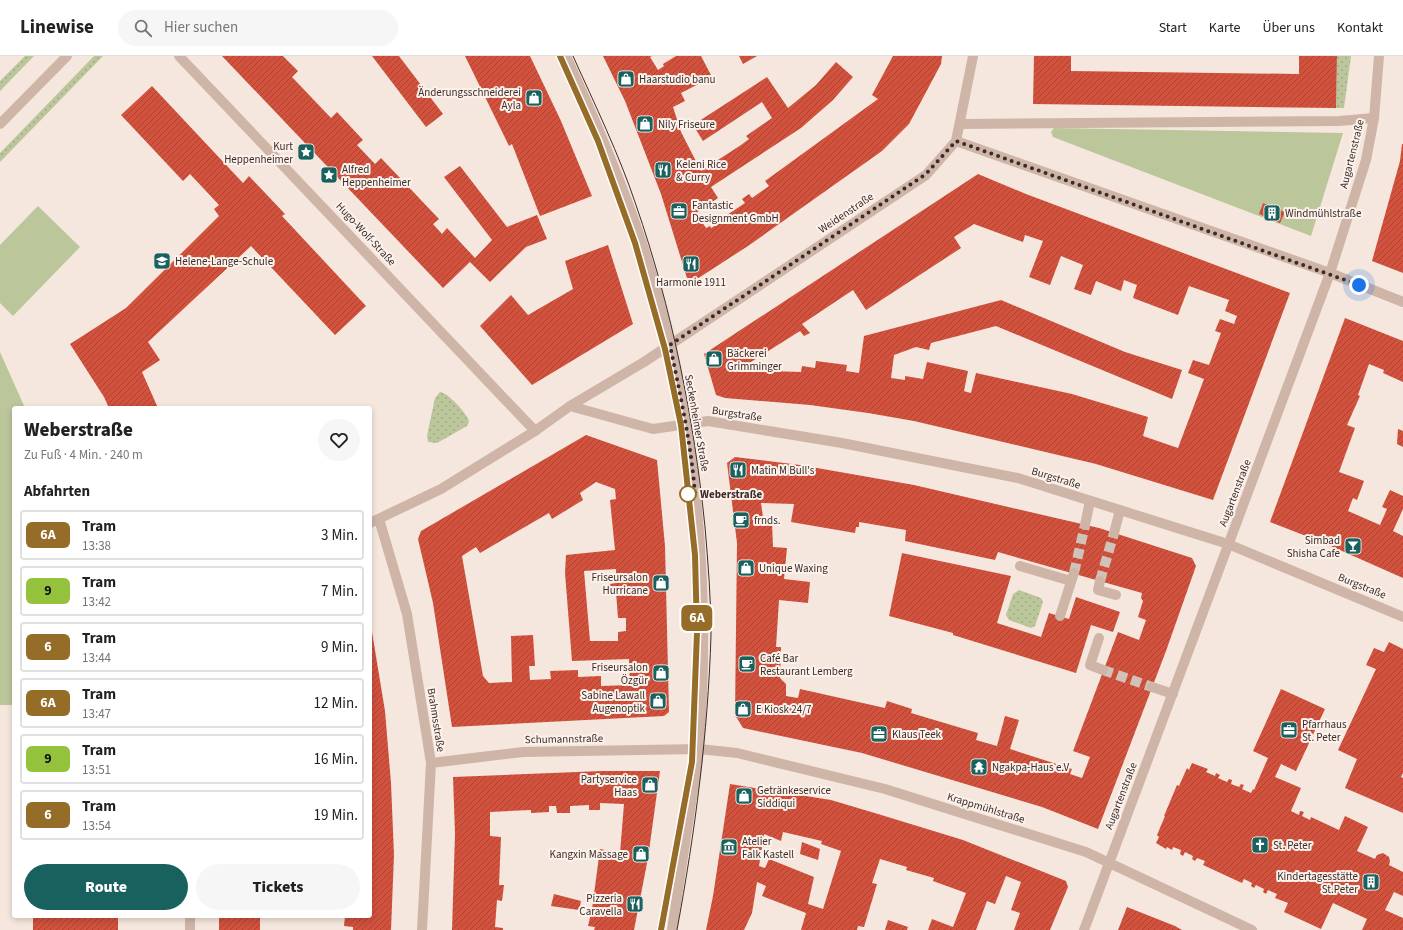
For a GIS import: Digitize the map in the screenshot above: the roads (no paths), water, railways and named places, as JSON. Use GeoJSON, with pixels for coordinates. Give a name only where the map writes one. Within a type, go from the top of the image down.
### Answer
{"type":"FeatureCollection","features":[{"type":"Feature","properties":{"kind":"street"},"geometry":{"type":"LineString","coordinates":[[0,124],[67,56]]}},
{"type":"Feature","properties":{"kind":"street","name":"Hugo-Wolf-Straße"},"geometry":{"type":"LineString","coordinates":[[179,56],[535,430]]}},
{"type":"Feature","properties":{"kind":"street","name":"Seckenheimer Straße"},"geometry":{"type":"LineString","coordinates":[[566,56],[604,139],[630,208],[653,277],[670,345],[687,424],[694,476],[701,555],[703,632],[699,749],[672,930]]}},
{"type":"Feature","properties":{"kind":"street","name":"Weidenstraße"},"geometry":{"type":"LineString","coordinates":[[670,345],[926,174],[956,141],[973,56]]}},
{"type":"Feature","properties":{"kind":"street","name":"Augartenstraße"},"geometry":{"type":"LineString","coordinates":[[1084,930],[1330,273],[1366,160],[1374,118],[1379,56]]}},
{"type":"Feature","properties":{"kind":"street"},"geometry":{"type":"LineString","coordinates":[[960,124],[1339,121],[1374,118]]}},
{"type":"Feature","properties":{"kind":"street"},"geometry":{"type":"LineString","coordinates":[[956,141],[1330,273],[1403,302]]}},
{"type":"Feature","properties":{"kind":"street"},"geometry":{"type":"LineString","coordinates":[[375,521],[441,489],[535,430],[570,406],[670,345]]}},
{"type":"Feature","properties":{"kind":"street"},"geometry":{"type":"LineString","coordinates":[[570,406],[653,429],[687,424]]}},
{"type":"Feature","properties":{"kind":"street","name":"Burgstraße"},"geometry":{"type":"LineString","coordinates":[[687,424],[708,421],[842,443],[1018,478],[1228,544],[1403,617]]}},
{"type":"Feature","properties":{"kind":"street"},"geometry":{"type":"LineString","coordinates":[[1085,525],[1090,501]]}},
{"type":"Feature","properties":{"kind":"street"},"geometry":{"type":"LineString","coordinates":[[1114,533],[1120,510]]}},
{"type":"Feature","properties":{"kind":"street","name":"Brahmsstraße"},"geometry":{"type":"LineString","coordinates":[[375,521],[407,614],[431,763],[422,930]]}},
{"type":"Feature","properties":{"kind":"street"},"geometry":{"type":"LineString","coordinates":[[1020,566],[1072,577],[1060,616]]}},
{"type":"Feature","properties":{"kind":"street"},"geometry":{"type":"LineString","coordinates":[[1100,581],[1098,590],[1116,596]]}},
{"type":"Feature","properties":{"kind":"street"},"geometry":{"type":"LineString","coordinates":[[1099,638],[1090,665],[1103,670]]}},
{"type":"Feature","properties":{"kind":"street"},"geometry":{"type":"LineString","coordinates":[[1152,687],[1172,694]]}},
{"type":"Feature","properties":{"kind":"street","name":"Schumannstraße"},"geometry":{"type":"LineString","coordinates":[[431,763],[523,752],[699,749]]}},
{"type":"Feature","properties":{"kind":"street","name":"Krappmühlstraße"},"geometry":{"type":"LineString","coordinates":[[699,749],[737,752],[885,789],[1086,852],[1252,930]]}},
{"type":"Feature","properties":{"kind":"street"},"geometry":{"type":"LineString","coordinates":[[190,918],[190,930]]}},
{"type":"Feature","properties":{"kind":"tunnel"},"geometry":{"type":"LineString","coordinates":[[1074,573],[1085,525]]}},
{"type":"Feature","properties":{"kind":"tunnel"},"geometry":{"type":"LineString","coordinates":[[1100,581],[1114,533]]}},
{"type":"Feature","properties":{"kind":"tunnel"},"geometry":{"type":"LineString","coordinates":[[1103,670],[1152,687]]}},
{"type":"Feature","properties":{"kind":"tram line"},"geometry":{"type":"LineString","coordinates":[[560,56],[597,141],[624,210],[646,279],[665,349],[681,425],[695,555],[697,632],[691,762],[661,930]]}},
{"type":"Feature","properties":{"kind":"tram line","name":"6A"},"geometry":{"type":"LineString","coordinates":[[560,56],[598,141],[635,243],[665,349],[681,425],[695,555],[697,632],[692,762],[661,930]]}},
{"type":"Feature","properties":{"kind":"tram line"},"geometry":{"type":"LineString","coordinates":[[573,56],[622,167],[649,244],[671,324],[680,364],[695,445],[705,527],[710,594],[711,635],[707,709],[695,820],[677,930]]}},
{"type":"Feature","properties":{"kind":"place","name":"Haarstudio banu"},"geometry":{"type":"Point","coordinates":[626,79]}},
{"type":"Feature","properties":{"kind":"place","name":"Änderungsschneiderei Ayla"},"geometry":{"type":"Point","coordinates":[534,98]}},
{"type":"Feature","properties":{"kind":"place","name":"Nily Friseure"},"geometry":{"type":"Point","coordinates":[645,124]}},
{"type":"Feature","properties":{"kind":"place","name":"Kurt Heppenheimer"},"geometry":{"type":"Point","coordinates":[306,152]}},
{"type":"Feature","properties":{"kind":"place","name":"Keleni Rice & Curry"},"geometry":{"type":"Point","coordinates":[663,170]}},
{"type":"Feature","properties":{"kind":"place","name":"Alfred Heppenheimer"},"geometry":{"type":"Point","coordinates":[329,175]}},
{"type":"Feature","properties":{"kind":"place","name":"Fantastic Designment GmbH"},"geometry":{"type":"Point","coordinates":[679,211]}},
{"type":"Feature","properties":{"kind":"place","name":"Windmühlstraße"},"geometry":{"type":"Point","coordinates":[1272,213]}},
{"type":"Feature","properties":{"kind":"place","name":"Helene-Lange-Schule"},"geometry":{"type":"Point","coordinates":[162,261]}},
{"type":"Feature","properties":{"kind":"place","name":"Harmonie 1911"},"geometry":{"type":"Point","coordinates":[691,264]}},
{"type":"Feature","properties":{"kind":"place","name":"Bäckerei Grimminger"},"geometry":{"type":"Point","coordinates":[714,359]}},
{"type":"Feature","properties":{"kind":"place","name":"Matin M Bull's"},"geometry":{"type":"Point","coordinates":[738,470]}},
{"type":"Feature","properties":{"kind":"place","name":"Weberstraße"},"geometry":{"type":"Point","coordinates":[688,494]}},
{"type":"Feature","properties":{"kind":"place","name":"frnds."},"geometry":{"type":"Point","coordinates":[741,520]}},
{"type":"Feature","properties":{"kind":"place","name":"Simbad Shisha Cafe"},"geometry":{"type":"Point","coordinates":[1353,546]}},
{"type":"Feature","properties":{"kind":"place","name":"Unique Waxing"},"geometry":{"type":"Point","coordinates":[746,568]}},
{"type":"Feature","properties":{"kind":"place","name":"Friseursalon Hurricane"},"geometry":{"type":"Point","coordinates":[661,583]}},
{"type":"Feature","properties":{"kind":"place","name":"Café Bar Restaurant Lemberg"},"geometry":{"type":"Point","coordinates":[747,664]}},
{"type":"Feature","properties":{"kind":"place","name":"Friseursalon Özgür"},"geometry":{"type":"Point","coordinates":[661,673]}},
{"type":"Feature","properties":{"kind":"place","name":"Sabine Lawall Augenoptik"},"geometry":{"type":"Point","coordinates":[658,701]}},
{"type":"Feature","properties":{"kind":"place","name":"E Kiosk 24/7"},"geometry":{"type":"Point","coordinates":[743,709]}},
{"type":"Feature","properties":{"kind":"place","name":"Pfarrhaus St. Peter"},"geometry":{"type":"Point","coordinates":[1289,730]}},
{"type":"Feature","properties":{"kind":"place","name":"Klaus Teek"},"geometry":{"type":"Point","coordinates":[879,734]}},
{"type":"Feature","properties":{"kind":"place","name":"Ngakpa-Haus e.V"},"geometry":{"type":"Point","coordinates":[979,767]}},
{"type":"Feature","properties":{"kind":"place","name":"Partyservice Haas"},"geometry":{"type":"Point","coordinates":[650,785]}},
{"type":"Feature","properties":{"kind":"place","name":"Getränkeservice Siddiqui"},"geometry":{"type":"Point","coordinates":[744,796]}},
{"type":"Feature","properties":{"kind":"place","name":"St. Peter"},"geometry":{"type":"Point","coordinates":[1260,845]}},
{"type":"Feature","properties":{"kind":"place","name":"Atelier Falk Kastell"},"geometry":{"type":"Point","coordinates":[729,847]}},
{"type":"Feature","properties":{"kind":"place","name":"Kangxin Massage"},"geometry":{"type":"Point","coordinates":[641,854]}},
{"type":"Feature","properties":{"kind":"place","name":"Kindertagesstätte St.Peter"},"geometry":{"type":"Point","coordinates":[1371,882]}},
{"type":"Feature","properties":{"kind":"place","name":"Pizzeria Caravella"},"geometry":{"type":"Point","coordinates":[635,904]}}]}
